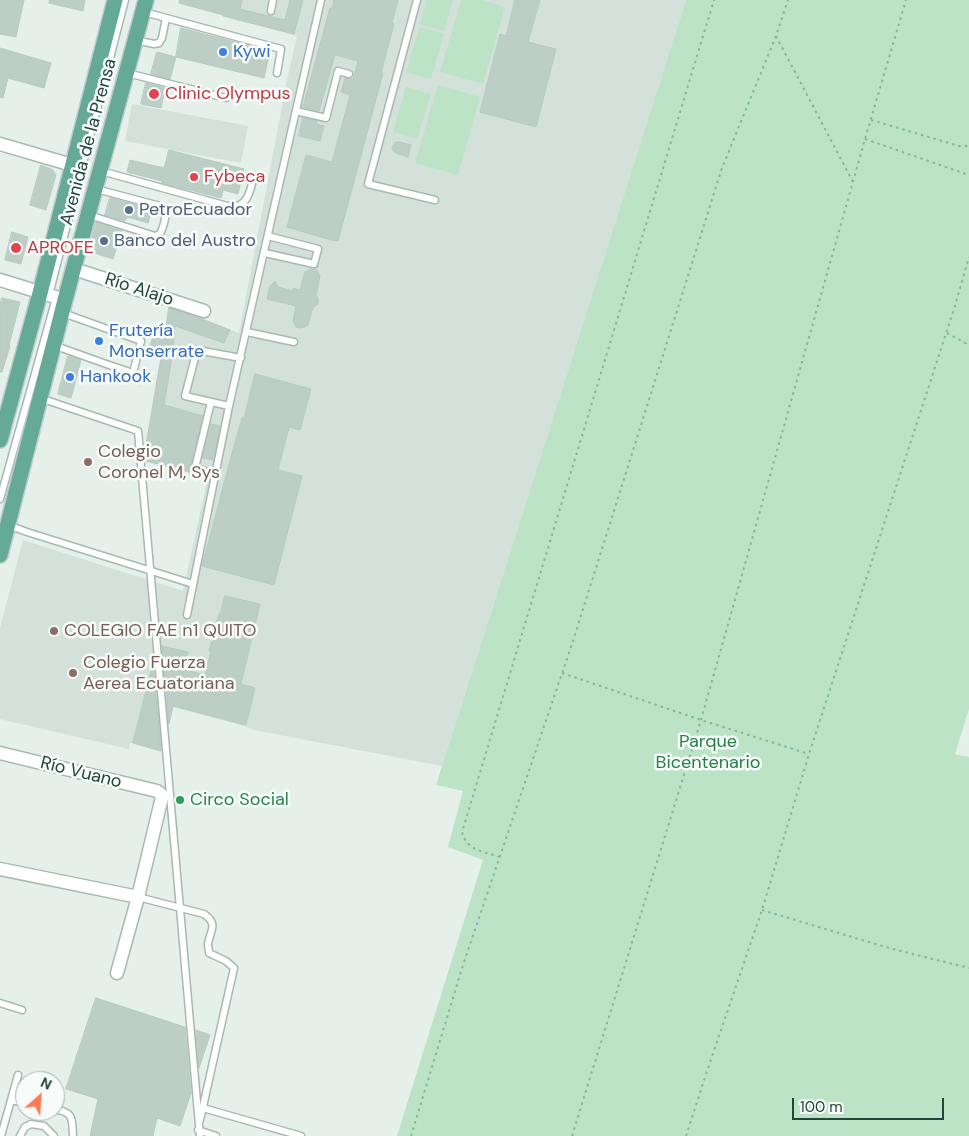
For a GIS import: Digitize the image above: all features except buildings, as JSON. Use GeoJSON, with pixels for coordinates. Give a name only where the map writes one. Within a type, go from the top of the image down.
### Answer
{"type":"FeatureCollection","features":[{"type":"Feature","properties":{"kind":"main road","name":"Avenida de la Prensa"},"geometry":{"type":"LineString","coordinates":[[0,555],[53,345],[54,300],[72,165],[115,0]]}},
{"type":"Feature","properties":{"kind":"main road","name":"Avenida de la Prensa"},"geometry":{"type":"LineString","coordinates":[[0,440],[54,300],[74,269],[144,6]]}},
{"type":"Feature","properties":{"kind":"street"},"geometry":{"type":"LineString","coordinates":[[0,144],[72,165]]}},
{"type":"Feature","properties":{"kind":"street","name":"Río Alajo"},"geometry":{"type":"LineString","coordinates":[[74,269],[204,311]]}},
{"type":"Feature","properties":{"kind":"street"},"geometry":{"type":"LineString","coordinates":[[0,280],[54,300]]}},
{"type":"Feature","properties":{"kind":"street","name":"Río Vuano"},"geometry":{"type":"LineString","coordinates":[[0,753],[157,791],[161,794],[162,797],[138,897]]}},
{"type":"Feature","properties":{"kind":"street"},"geometry":{"type":"LineString","coordinates":[[0,869],[138,897],[118,973]]}},
{"type":"Feature","properties":{"kind":"lane"},"geometry":{"type":"LineString","coordinates":[[0,499],[54,300],[125,0]]}},
{"type":"Feature","properties":{"kind":"lane"},"geometry":{"type":"LineString","coordinates":[[271,11],[274,0]]}},
{"type":"Feature","properties":{"kind":"lane"},"geometry":{"type":"LineString","coordinates":[[187,615],[246,332],[321,0]]}},
{"type":"Feature","properties":{"kind":"lane"},"geometry":{"type":"LineString","coordinates":[[417,0],[368,184],[435,200]]}},
{"type":"Feature","properties":{"kind":"lane"},"geometry":{"type":"LineString","coordinates":[[144,6],[166,18],[281,49],[277,73]]}},
{"type":"Feature","properties":{"kind":"lane"},"geometry":{"type":"LineString","coordinates":[[135,40],[154,44],[159,43],[162,38],[166,18]]}},
{"type":"Feature","properties":{"kind":"lane"},"geometry":{"type":"LineString","coordinates":[[296,111],[326,118],[338,71],[349,74]]}},
{"type":"Feature","properties":{"kind":"lane"},"geometry":{"type":"LineString","coordinates":[[126,73],[226,98]]}},
{"type":"Feature","properties":{"kind":"lane"},"geometry":{"type":"LineString","coordinates":[[100,170],[231,208],[238,207],[246,200],[254,176]]}},
{"type":"Feature","properties":{"kind":"lane"},"geometry":{"type":"LineString","coordinates":[[89,215],[155,236],[162,231],[166,211],[160,206],[96,189]]}},
{"type":"Feature","properties":{"kind":"lane"},"geometry":{"type":"LineString","coordinates":[[265,253],[314,264],[318,248],[268,236]]}},
{"type":"Feature","properties":{"kind":"lane"},"geometry":{"type":"LineString","coordinates":[[53,345],[133,372],[141,341],[54,300]]}},
{"type":"Feature","properties":{"kind":"lane"},"geometry":{"type":"LineString","coordinates":[[246,332],[294,342]]}},
{"type":"Feature","properties":{"kind":"lane"},"geometry":{"type":"LineString","coordinates":[[230,406],[185,396],[197,350],[241,358]]}},
{"type":"Feature","properties":{"kind":"lane"},"geometry":{"type":"LineString","coordinates":[[40,398],[138,431],[198,1134]]}},
{"type":"Feature","properties":{"kind":"lane"},"geometry":{"type":"LineString","coordinates":[[211,402],[195,468],[216,475]]}},
{"type":"Feature","properties":{"kind":"lane"},"geometry":{"type":"LineString","coordinates":[[8,525],[193,584]]}},
{"type":"Feature","properties":{"kind":"lane"},"geometry":{"type":"LineString","coordinates":[[138,897],[204,914],[211,919],[213,929],[208,944],[209,953],[226,961],[234,968],[198,1134]]}},
{"type":"Feature","properties":{"kind":"lane"},"geometry":{"type":"LineString","coordinates":[[0,1003],[22,1010]]}},
{"type":"Feature","properties":{"kind":"lane"},"geometry":{"type":"LineString","coordinates":[[1,1136],[15,1086]]}},
{"type":"Feature","properties":{"kind":"lane"},"geometry":{"type":"LineString","coordinates":[[11,1100],[15,1101]]}},
{"type":"Feature","properties":{"kind":"lane"},"geometry":{"type":"LineString","coordinates":[[203,1108],[302,1136]]}},
{"type":"Feature","properties":{"kind":"lane"},"geometry":{"type":"LineString","coordinates":[[65,1112],[72,1119],[73,1136]]}},
{"type":"Feature","properties":{"kind":"lane"},"geometry":{"type":"LineString","coordinates":[[20,1136],[25,1127],[31,1124],[44,1126],[54,1136]]}},
{"type":"Feature","properties":{"kind":"lane"},"geometry":{"type":"LineString","coordinates":[[45,1136],[47,1128]]}},
{"type":"Feature","properties":{"kind":"lane"},"geometry":{"type":"LineString","coordinates":[[198,1134],[216,1136]]}},
{"type":"Feature","properties":{"kind":"path"},"geometry":{"type":"LineString","coordinates":[[500,857],[471,848],[462,832],[714,0]]}},
{"type":"Feature","properties":{"kind":"path"},"geometry":{"type":"LineString","coordinates":[[411,1136],[463,965],[562,673],[722,168],[776,36],[788,0]]}},
{"type":"Feature","properties":{"kind":"path"},"geometry":{"type":"LineString","coordinates":[[572,1136],[701,720],[906,0]]}},
{"type":"Feature","properties":{"kind":"path"},"geometry":{"type":"LineString","coordinates":[[776,36],[853,182]]}},
{"type":"Feature","properties":{"kind":"path"},"geometry":{"type":"LineString","coordinates":[[871,120],[959,146],[969,146]]}},
{"type":"Feature","properties":{"kind":"path"},"geometry":{"type":"LineString","coordinates":[[865,139],[969,175]]}},
{"type":"Feature","properties":{"kind":"path"},"geometry":{"type":"LineString","coordinates":[[686,1136],[762,910],[809,754],[969,257]]}},
{"type":"Feature","properties":{"kind":"path"},"geometry":{"type":"LineString","coordinates":[[946,332],[969,345]]}},
{"type":"Feature","properties":{"kind":"path"},"geometry":{"type":"LineString","coordinates":[[562,673],[809,754]]}},
{"type":"Feature","properties":{"kind":"path"},"geometry":{"type":"LineString","coordinates":[[762,910],[889,948],[969,968]]}},
{"type":"Feature","properties":{"kind":"shaded area"},"geometry":{"type":"Polygon","coordinates":[[[226,0],[686,0],[442,766],[254,730],[173,707],[162,751],[132,743],[130,743],[129,749],[0,719],[0,628],[23,540],[183,591],[207,481],[188,475],[188,472],[143,460],[169,306],[239,333],[297,36],[223,16],[226,0]]]}},
{"type":"Feature","properties":{"kind":"shaded area"},"geometry":{"type":"Polygon","coordinates":[[[132,104],[248,126],[241,163],[125,141],[132,104]]]}},
{"type":"Feature","properties":{"kind":"green space"},"geometry":{"type":"Polygon","coordinates":[[[427,0],[453,0],[444,31],[420,24],[427,0]]]}},
{"type":"Feature","properties":{"kind":"green space"},"geometry":{"type":"Polygon","coordinates":[[[461,0],[482,0],[505,7],[483,84],[440,72],[461,0]]]}},
{"type":"Feature","properties":{"kind":"green space","name":"Parque Bicentenario"},"geometry":{"type":"Polygon","coordinates":[[[686,0],[969,0],[969,709],[955,754],[969,757],[969,1136],[397,1136],[483,860],[448,847],[463,791],[436,785],[686,0]]]}},
{"type":"Feature","properties":{"kind":"green space"},"geometry":{"type":"Polygon","coordinates":[[[420,27],[444,34],[431,79],[406,72],[420,27]]]}},
{"type":"Feature","properties":{"kind":"green space"},"geometry":{"type":"Polygon","coordinates":[[[438,85],[480,97],[458,175],[415,163],[438,85]]]}},
{"type":"Feature","properties":{"kind":"green space"},"geometry":{"type":"Polygon","coordinates":[[[406,87],[431,94],[417,139],[393,132],[406,87]]]}},
{"type":"Feature","properties":{"kind":"place","name":"Kywi"},"geometry":{"type":"Point","coordinates":[223,52]}},
{"type":"Feature","properties":{"kind":"place","name":"Clinic Olympus"},"geometry":{"type":"Point","coordinates":[154,94]}},
{"type":"Feature","properties":{"kind":"place","name":"Fybeca"},"geometry":{"type":"Point","coordinates":[194,177]}},
{"type":"Feature","properties":{"kind":"place","name":"PetroEcuador"},"geometry":{"type":"Point","coordinates":[129,210]}},
{"type":"Feature","properties":{"kind":"place","name":"Banco del Austro"},"geometry":{"type":"Point","coordinates":[104,241]}},
{"type":"Feature","properties":{"kind":"place","name":"APROFE"},"geometry":{"type":"Point","coordinates":[16,248]}},
{"type":"Feature","properties":{"kind":"place","name":"Frutería Monserrate"},"geometry":{"type":"Point","coordinates":[99,341]}},
{"type":"Feature","properties":{"kind":"place","name":"Hankook"},"geometry":{"type":"Point","coordinates":[70,377]}},
{"type":"Feature","properties":{"kind":"place","name":"Colegio Coronel M, Sys"},"geometry":{"type":"Point","coordinates":[88,462]}},
{"type":"Feature","properties":{"kind":"place","name":"COLEGIO FAE n1 QUITO"},"geometry":{"type":"Point","coordinates":[54,631]}},
{"type":"Feature","properties":{"kind":"place","name":"Colegio Fuerza Aerea Ecuatoriana"},"geometry":{"type":"Point","coordinates":[73,673]}},
{"type":"Feature","properties":{"kind":"place","name":"Circo Social"},"geometry":{"type":"Point","coordinates":[180,800]}}]}
